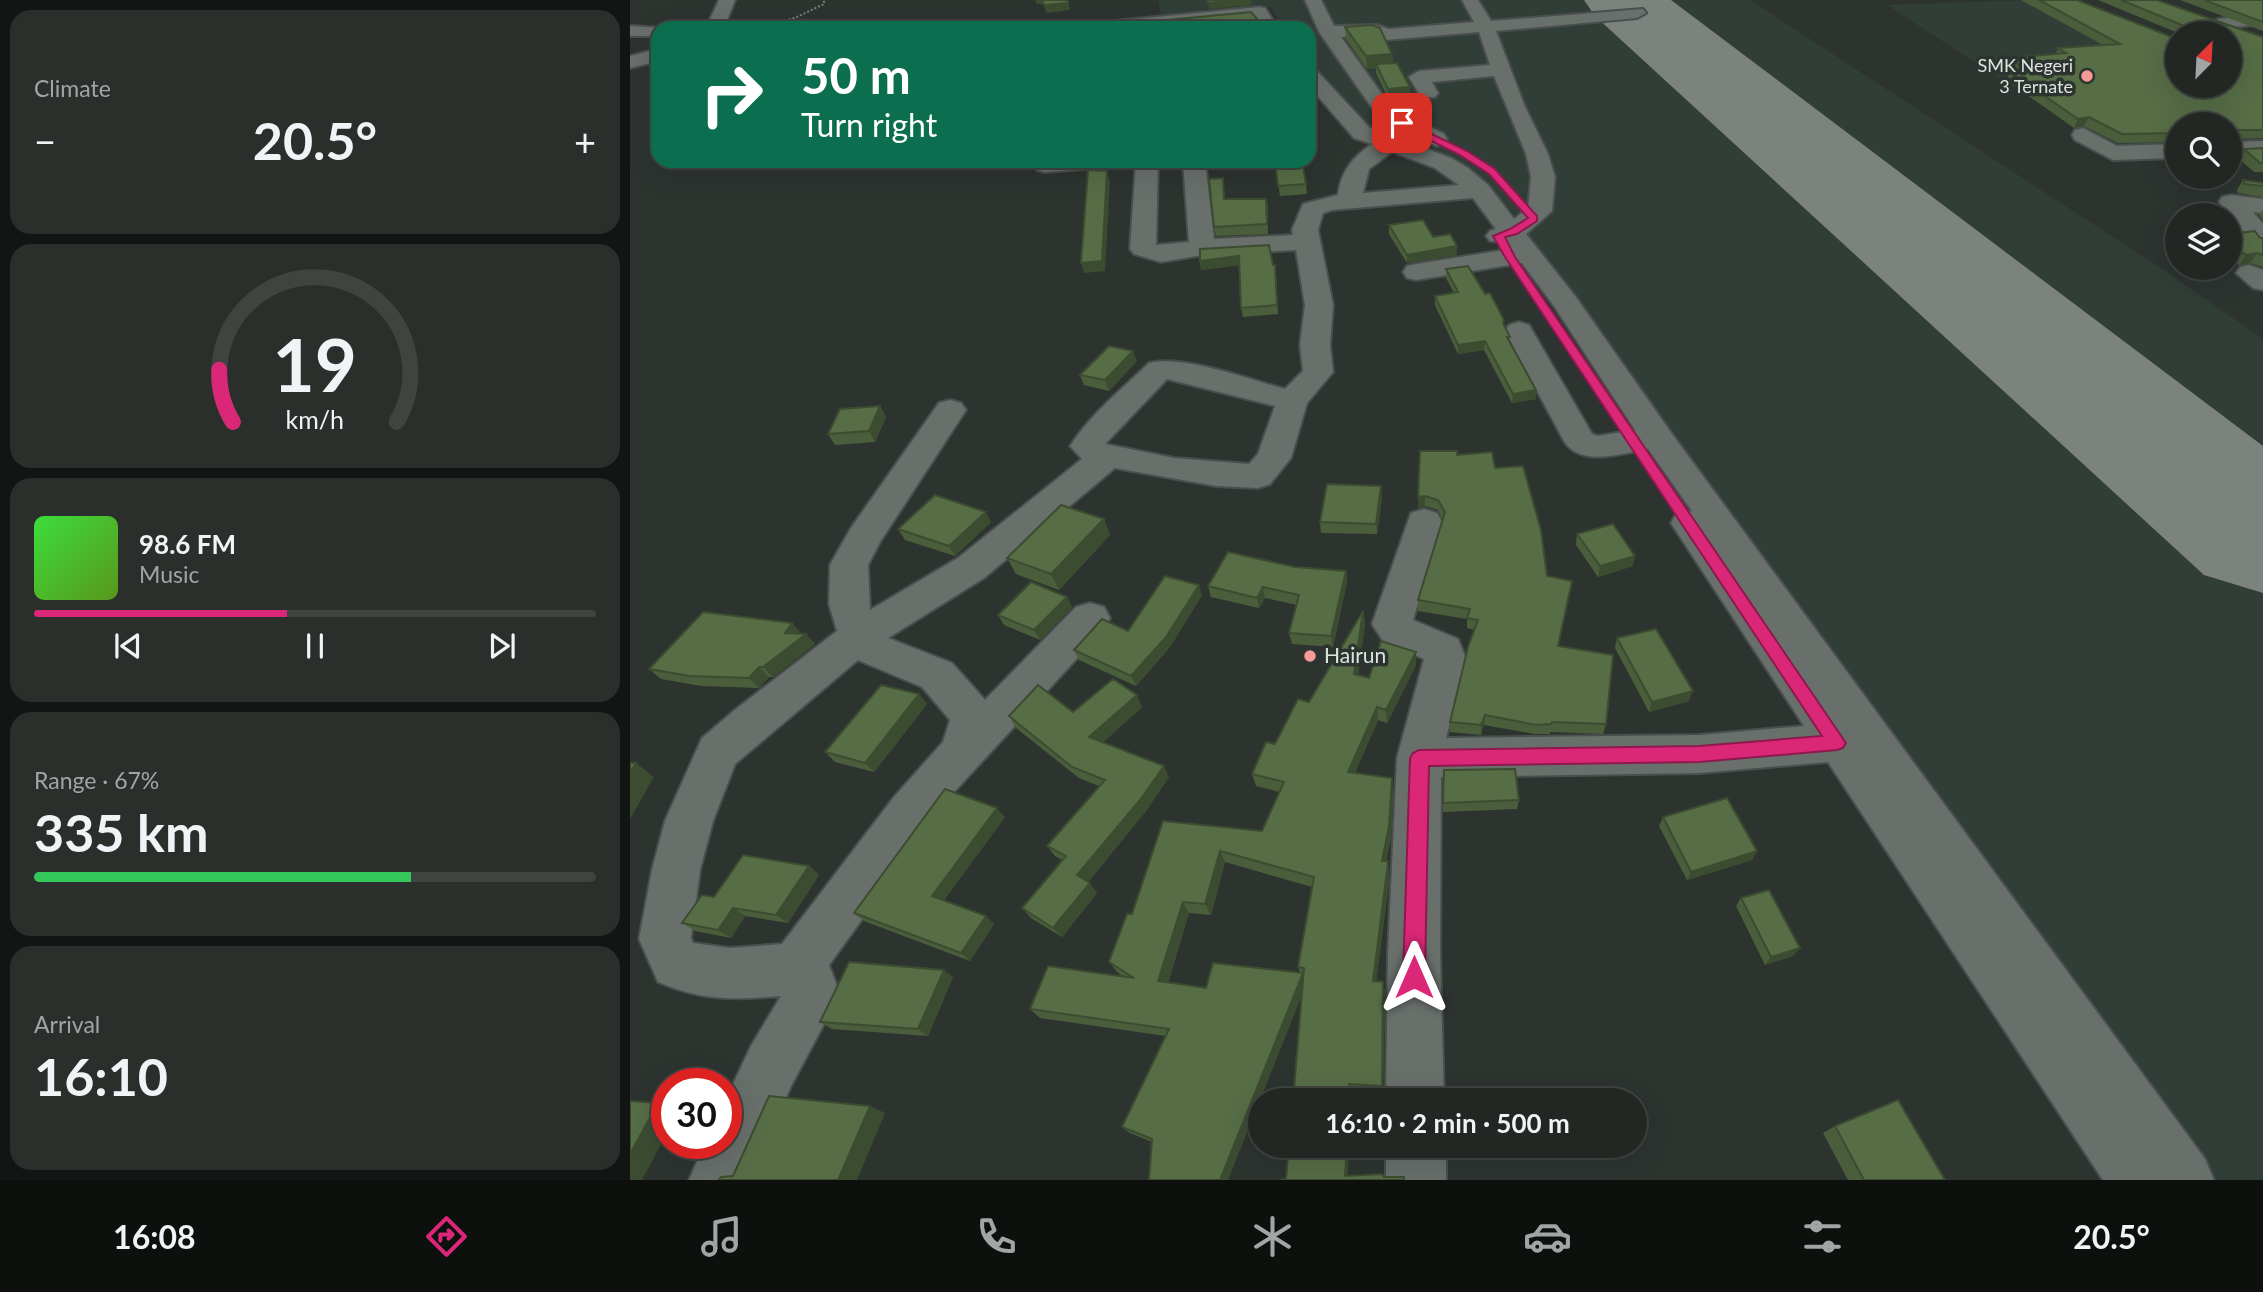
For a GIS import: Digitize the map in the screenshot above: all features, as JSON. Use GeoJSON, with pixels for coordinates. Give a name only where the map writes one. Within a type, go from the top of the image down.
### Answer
{"type":"FeatureCollection","features":[{"type":"Feature","properties":{"kind":"street"},"geometry":{"type":"LineString","coordinates":[[718,21],[727,0]]}},
{"type":"Feature","properties":{"kind":"street"},"geometry":{"type":"LineString","coordinates":[[1313,0],[1328,32],[1384,111],[1476,183],[1517,233],[1837,743],[2064,1040],[2184,1180]]}},
{"type":"Feature","properties":{"kind":"street"},"geometry":{"type":"LineString","coordinates":[[1416,272],[1517,233],[1541,207],[1543,177],[1537,155],[1500,70],[1486,27],[1471,0]]}},
{"type":"Feature","properties":{"kind":"street"},"geometry":{"type":"LineString","coordinates":[[1183,21],[1256,6]]}},
{"type":"Feature","properties":{"kind":"street"},"geometry":{"type":"LineString","coordinates":[[1328,32],[1376,30],[1390,42],[1486,27],[1637,13]]}},
{"type":"Feature","properties":{"kind":"street"},"geometry":{"type":"LineString","coordinates":[[2196,15],[2211,21]]}},
{"type":"Feature","properties":{"kind":"street"},"geometry":{"type":"LineString","coordinates":[[2242,21],[2263,19]]}},
{"type":"Feature","properties":{"kind":"street"},"geometry":{"type":"LineString","coordinates":[[630,31],[651,31]]}},
{"type":"Feature","properties":{"kind":"street"},"geometry":{"type":"LineString","coordinates":[[2242,33],[2254,37]]}},
{"type":"Feature","properties":{"kind":"street"},"geometry":{"type":"LineString","coordinates":[[630,62],[651,57]]}},
{"type":"Feature","properties":{"kind":"street"},"geometry":{"type":"LineString","coordinates":[[1427,93],[1419,77],[1500,70]]}},
{"type":"Feature","properties":{"kind":"street"},"geometry":{"type":"LineString","coordinates":[[1316,82],[1357,129],[1385,146]]}},
{"type":"Feature","properties":{"kind":"street"},"geometry":{"type":"LineString","coordinates":[[1322,109],[1353,135],[1427,165],[1457,183],[1476,183]]}},
{"type":"Feature","properties":{"kind":"street"},"geometry":{"type":"LineString","coordinates":[[2083,135],[2113,153],[2165,151]]}},
{"type":"Feature","properties":{"kind":"street"},"geometry":{"type":"LineString","coordinates":[[1350,201],[1350,180],[1354,170],[1385,146]]}},
{"type":"Feature","properties":{"kind":"street"},"geometry":{"type":"LineString","coordinates":[[2242,149],[2263,148]]}},
{"type":"Feature","properties":{"kind":"street"},"geometry":{"type":"LineString","coordinates":[[1147,168],[1143,249],[1161,254],[1202,247],[1306,242]]}},
{"type":"Feature","properties":{"kind":"street"},"geometry":{"type":"LineString","coordinates":[[1195,168],[1202,247]]}},
{"type":"Feature","properties":{"kind":"street"},"geometry":{"type":"LineString","coordinates":[[1292,401],[1180,371],[1160,369],[1096,433],[1087,446],[1091,451],[1108,456],[1184,469],[1258,476],[1274,458],[1292,401],[1318,372],[1315,345],[1319,305],[1305,230],[1312,209],[1328,203],[1476,183]]}},
{"type":"Feature","properties":{"kind":"street"},"geometry":{"type":"LineString","coordinates":[[2263,206],[2231,202],[2263,240]]}},
{"type":"Feature","properties":{"kind":"street"},"geometry":{"type":"LineString","coordinates":[[1519,331],[1580,441],[1595,447],[1645,439]]}},
{"type":"Feature","properties":{"kind":"street"},"geometry":{"type":"LineString","coordinates":[[856,639],[849,604],[849,565],[864,537],[950,411]]}},
{"type":"Feature","properties":{"kind":"street"},"geometry":{"type":"LineString","coordinates":[[1645,439],[1745,558],[2064,1040],[2138,1180]]}},
{"type":"Feature","properties":{"kind":"street"},"geometry":{"type":"LineString","coordinates":[[719,1180],[771,1066],[813,993],[808,978],[795,969],[730,974],[676,964],[665,939],[676,870],[688,821],[718,752],[751,722],[856,639],[971,568],[1108,456]]}},
{"type":"Feature","properties":{"kind":"street"},"geometry":{"type":"LineString","coordinates":[[1415,1088],[1414,952],[1419,758],[1445,659],[1444,650],[1397,631],[1392,624],[1424,522]]}},
{"type":"Feature","properties":{"kind":"street"},"geometry":{"type":"LineString","coordinates":[[795,969],[911,811],[961,753],[1090,618]]}},
{"type":"Feature","properties":{"kind":"street"},"geometry":{"type":"LineString","coordinates":[[856,639],[937,675],[973,716],[961,753]]}},
{"type":"Feature","properties":{"kind":"street"},"geometry":{"type":"LineString","coordinates":[[1419,758],[1699,754],[1837,743]]}},
{"type":"Feature","properties":{"kind":"street"},"geometry":{"type":"LineString","coordinates":[[1416,1158],[1416,1180]]}},
{"type":"Feature","properties":{"kind":"path"},"geometry":{"type":"LineString","coordinates":[[784,21],[824,4],[824,0]]}},
{"type":"Feature","properties":{"kind":"shaded area"},"geometry":{"type":"Polygon","coordinates":[[[1158,0],[1750,0],[2165,271],[2165,280],[2178,280],[2263,339],[2263,1180],[2197,1180],[1526,235],[1524,226],[1494,191],[1471,175],[1375,134],[1345,109],[1316,74],[1316,21],[1280,21],[1271,7],[1207,12],[1207,9],[1201,9],[1201,12],[1161,15],[1158,0]]]}},
{"type":"Feature","properties":{"kind":"shaded area","name":"SMK Negeri 3 Ternate"},"geometry":{"type":"Polygon","coordinates":[[[2028,0],[2165,79],[2165,98],[2215,98],[2263,113],[2263,147],[2242,148],[2242,112],[2165,112],[2165,153],[2118,155],[1887,5],[2028,0]]]}},
{"type":"Feature","properties":{"kind":"building"},"geometry":{"type":"Polygon","coordinates":[[[1042,0],[1067,0],[1068,3],[1044,5],[1042,0]]]}},
{"type":"Feature","properties":{"kind":"building"},"geometry":{"type":"Polygon","coordinates":[[[1207,0],[1240,0],[1208,3],[1207,0]]]}},
{"type":"Feature","properties":{"kind":"building"},"geometry":{"type":"Polygon","coordinates":[[[2039,0],[2077,0],[2165,34],[2165,98],[2242,98],[2242,30],[2263,37],[2263,130],[2242,130],[2242,112],[2165,112],[2165,133],[2122,134],[2089,117],[2078,119],[2010,72],[2029,71],[2007,58],[2066,53],[2058,48],[2120,44],[2039,0]]]}},
{"type":"Feature","properties":{"kind":"building"},"geometry":{"type":"Polygon","coordinates":[[[2121,0],[2157,0],[2217,21],[2172,21],[2121,0]]]}},
{"type":"Feature","properties":{"kind":"building"},"geometry":{"type":"Polygon","coordinates":[[[2204,0],[2263,0],[2263,22],[2204,0]]]}},
{"type":"Feature","properties":{"kind":"building"},"geometry":{"type":"Polygon","coordinates":[[[1251,12],[1259,21],[1156,21],[1251,12]]]}},
{"type":"Feature","properties":{"kind":"building"},"geometry":{"type":"Polygon","coordinates":[[[1372,25],[1380,28],[1392,54],[1366,56],[1345,27],[1372,25]]]}},
{"type":"Feature","properties":{"kind":"building"},"geometry":{"type":"Polygon","coordinates":[[[1397,63],[1410,87],[1388,89],[1376,64],[1397,63]]]}},
{"type":"Feature","properties":{"kind":"building"},"geometry":{"type":"Polygon","coordinates":[[[2263,148],[2263,163],[2244,149],[2263,148]]]}},
{"type":"Feature","properties":{"kind":"building"},"geometry":{"type":"Polygon","coordinates":[[[1276,168],[1303,168],[1306,184],[1278,186],[1276,168]]]}},
{"type":"Feature","properties":{"kind":"building"},"geometry":{"type":"Polygon","coordinates":[[[1088,170],[1107,171],[1102,261],[1081,263],[1088,170]]]}},
{"type":"Feature","properties":{"kind":"building"},"geometry":{"type":"Polygon","coordinates":[[[1223,178],[1224,199],[1266,199],[1267,224],[1214,227],[1209,179],[1223,178]]]}},
{"type":"Feature","properties":{"kind":"building"},"geometry":{"type":"Polygon","coordinates":[[[2243,180],[2263,183],[2263,186],[2245,184],[2243,180]]]}},
{"type":"Feature","properties":{"kind":"building"},"geometry":{"type":"Polygon","coordinates":[[[1423,220],[1433,237],[1450,234],[1457,246],[1407,255],[1389,225],[1423,220]]]}},
{"type":"Feature","properties":{"kind":"building"},"geometry":{"type":"Polygon","coordinates":[[[2255,231],[2263,238],[2263,255],[2246,255],[2242,252],[2242,233],[2255,231]]]}},
{"type":"Feature","properties":{"kind":"building"},"geometry":{"type":"Polygon","coordinates":[[[1269,245],[1275,265],[1277,305],[1241,308],[1239,256],[1200,261],[1200,249],[1269,245]]]}},
{"type":"Feature","properties":{"kind":"building"},"geometry":{"type":"Polygon","coordinates":[[[1468,266],[1485,294],[1490,293],[1504,320],[1510,337],[1507,337],[1536,390],[1513,394],[1485,341],[1458,345],[1435,296],[1458,292],[1446,269],[1468,266]]]}},
{"type":"Feature","properties":{"kind":"building"},"geometry":{"type":"Polygon","coordinates":[[[1109,346],[1133,351],[1105,380],[1080,375],[1109,346]]]}},
{"type":"Feature","properties":{"kind":"building"},"geometry":{"type":"Polygon","coordinates":[[[880,406],[869,431],[828,434],[840,409],[880,406]]]}},
{"type":"Feature","properties":{"kind":"building"},"geometry":{"type":"Polygon","coordinates":[[[1420,451],[1457,451],[1457,455],[1492,452],[1495,468],[1523,466],[1541,530],[1547,576],[1572,581],[1558,646],[1613,655],[1606,724],[1552,722],[1536,725],[1485,715],[1481,725],[1450,722],[1468,647],[1478,620],[1467,618],[1470,609],[1418,600],[1445,512],[1438,500],[1418,497],[1420,451]]]}},
{"type":"Feature","properties":{"kind":"building"},"geometry":{"type":"Polygon","coordinates":[[[1327,484],[1381,486],[1376,524],[1320,522],[1327,484]]]}},
{"type":"Feature","properties":{"kind":"building"},"geometry":{"type":"Polygon","coordinates":[[[935,495],[986,512],[949,546],[898,529],[935,495]]]}},
{"type":"Feature","properties":{"kind":"building"},"geometry":{"type":"Polygon","coordinates":[[[1061,505],[1104,519],[1051,574],[1007,558],[1061,505]]]}},
{"type":"Feature","properties":{"kind":"building"},"geometry":{"type":"Polygon","coordinates":[[[1613,524],[1635,556],[1600,566],[1577,534],[1613,524]]]}},
{"type":"Feature","properties":{"kind":"building"},"geometry":{"type":"Polygon","coordinates":[[[1228,552],[1295,567],[1346,571],[1331,636],[1289,633],[1299,595],[1263,587],[1257,598],[1208,586],[1228,552]]]}},
{"type":"Feature","properties":{"kind":"building"},"geometry":{"type":"Polygon","coordinates":[[[1165,576],[1199,585],[1166,637],[1131,676],[1074,650],[1102,619],[1128,631],[1165,576]]]}},
{"type":"Feature","properties":{"kind":"building"},"geometry":{"type":"Polygon","coordinates":[[[1031,582],[1067,597],[1034,630],[998,615],[1031,582]]]}},
{"type":"Feature","properties":{"kind":"building"},"geometry":{"type":"Polygon","coordinates":[[[1363,611],[1354,674],[1369,678],[1381,641],[1416,652],[1386,710],[1377,707],[1348,772],[1392,778],[1389,826],[1382,861],[1388,861],[1373,981],[1383,982],[1382,1086],[1349,1084],[1349,1088],[1294,1088],[1304,968],[1298,967],[1314,877],[1220,851],[1205,904],[1183,902],[1158,981],[1206,988],[1213,963],[1303,973],[1257,1088],[1248,1088],[1248,1110],[1220,1180],[1149,1180],[1152,1139],[1122,1127],[1169,1029],[1030,1009],[1048,966],[1134,978],[1109,962],[1127,914],[1132,914],[1163,821],[1262,831],[1284,782],[1252,774],[1266,742],[1275,744],[1298,699],[1309,702],[1363,611]]]}},
{"type":"Feature","properties":{"kind":"building"},"geometry":{"type":"Polygon","coordinates":[[[703,612],[792,623],[785,633],[806,634],[763,667],[759,667],[749,678],[690,676],[649,669],[703,612]]]}},
{"type":"Feature","properties":{"kind":"building"},"geometry":{"type":"Polygon","coordinates":[[[1656,629],[1693,691],[1652,702],[1617,638],[1656,629]]]}},
{"type":"Feature","properties":{"kind":"building"},"geometry":{"type":"Polygon","coordinates":[[[1113,679],[1137,695],[1089,737],[1164,766],[1140,800],[1077,875],[1090,883],[1053,928],[1022,908],[1066,856],[1047,846],[1105,780],[1072,767],[1009,716],[1038,685],[1073,712],[1113,679]]]}},
{"type":"Feature","properties":{"kind":"building"},"geometry":{"type":"Polygon","coordinates":[[[881,685],[919,694],[865,763],[825,752],[881,685]]]}},
{"type":"Feature","properties":{"kind":"building"},"geometry":{"type":"Polygon","coordinates":[[[1515,769],[1519,800],[1443,803],[1444,770],[1515,769]]]}},
{"type":"Feature","properties":{"kind":"building"},"geometry":{"type":"Polygon","coordinates":[[[945,789],[997,808],[932,896],[986,916],[961,953],[854,913],[945,789]]]}},
{"type":"Feature","properties":{"kind":"building"},"geometry":{"type":"Polygon","coordinates":[[[1727,798],[1757,851],[1691,872],[1663,817],[1727,798]]]}},
{"type":"Feature","properties":{"kind":"building"},"geometry":{"type":"Polygon","coordinates":[[[743,855],[809,866],[776,915],[733,908],[718,930],[682,923],[702,895],[714,897],[743,855]]]}},
{"type":"Feature","properties":{"kind":"building"},"geometry":{"type":"Polygon","coordinates":[[[1769,890],[1800,948],[1771,957],[1741,898],[1769,890]]]}},
{"type":"Feature","properties":{"kind":"building"},"geometry":{"type":"Polygon","coordinates":[[[849,962],[944,970],[918,1029],[820,1022],[849,962]]]}},
{"type":"Feature","properties":{"kind":"building"},"geometry":{"type":"Polygon","coordinates":[[[769,1096],[870,1106],[838,1180],[719,1180],[721,1177],[733,1176],[769,1096]]]}},
{"type":"Feature","properties":{"kind":"building"},"geometry":{"type":"Polygon","coordinates":[[[1898,1100],[1945,1180],[1864,1180],[1835,1126],[1898,1100]]]}},
{"type":"Feature","properties":{"kind":"building"},"geometry":{"type":"Polygon","coordinates":[[[630,1101],[651,1102],[651,1116],[630,1154],[630,1101]]]}},
{"type":"Feature","properties":{"kind":"building"},"geometry":{"type":"Polygon","coordinates":[[[1288,1158],[1346,1158],[1345,1176],[1382,1174],[1384,1177],[1404,1177],[1404,1180],[1280,1180],[1286,1179],[1288,1158]]]}},
{"type":"Feature","properties":{"kind":"runway"},"geometry":{"type":"LineString","coordinates":[[1622,0],[2263,533]]}},
{"type":"Feature","properties":{"kind":"place","name":"SMK Negeri 3 Ternate"},"geometry":{"type":"Point","coordinates":[2087,76]}},
{"type":"Feature","properties":{"kind":"place","name":"Hairun"},"geometry":{"type":"Point","coordinates":[1310,656]}},
{"type":"Feature","properties":{"kind":"route"},"geometry":{"type":"LineString","coordinates":[[1402,123],[1464,153],[1492,172],[1534,218],[1513,232],[1499,236],[1510,257],[1837,743],[1699,754],[1419,758],[1414,977]]}}]}
